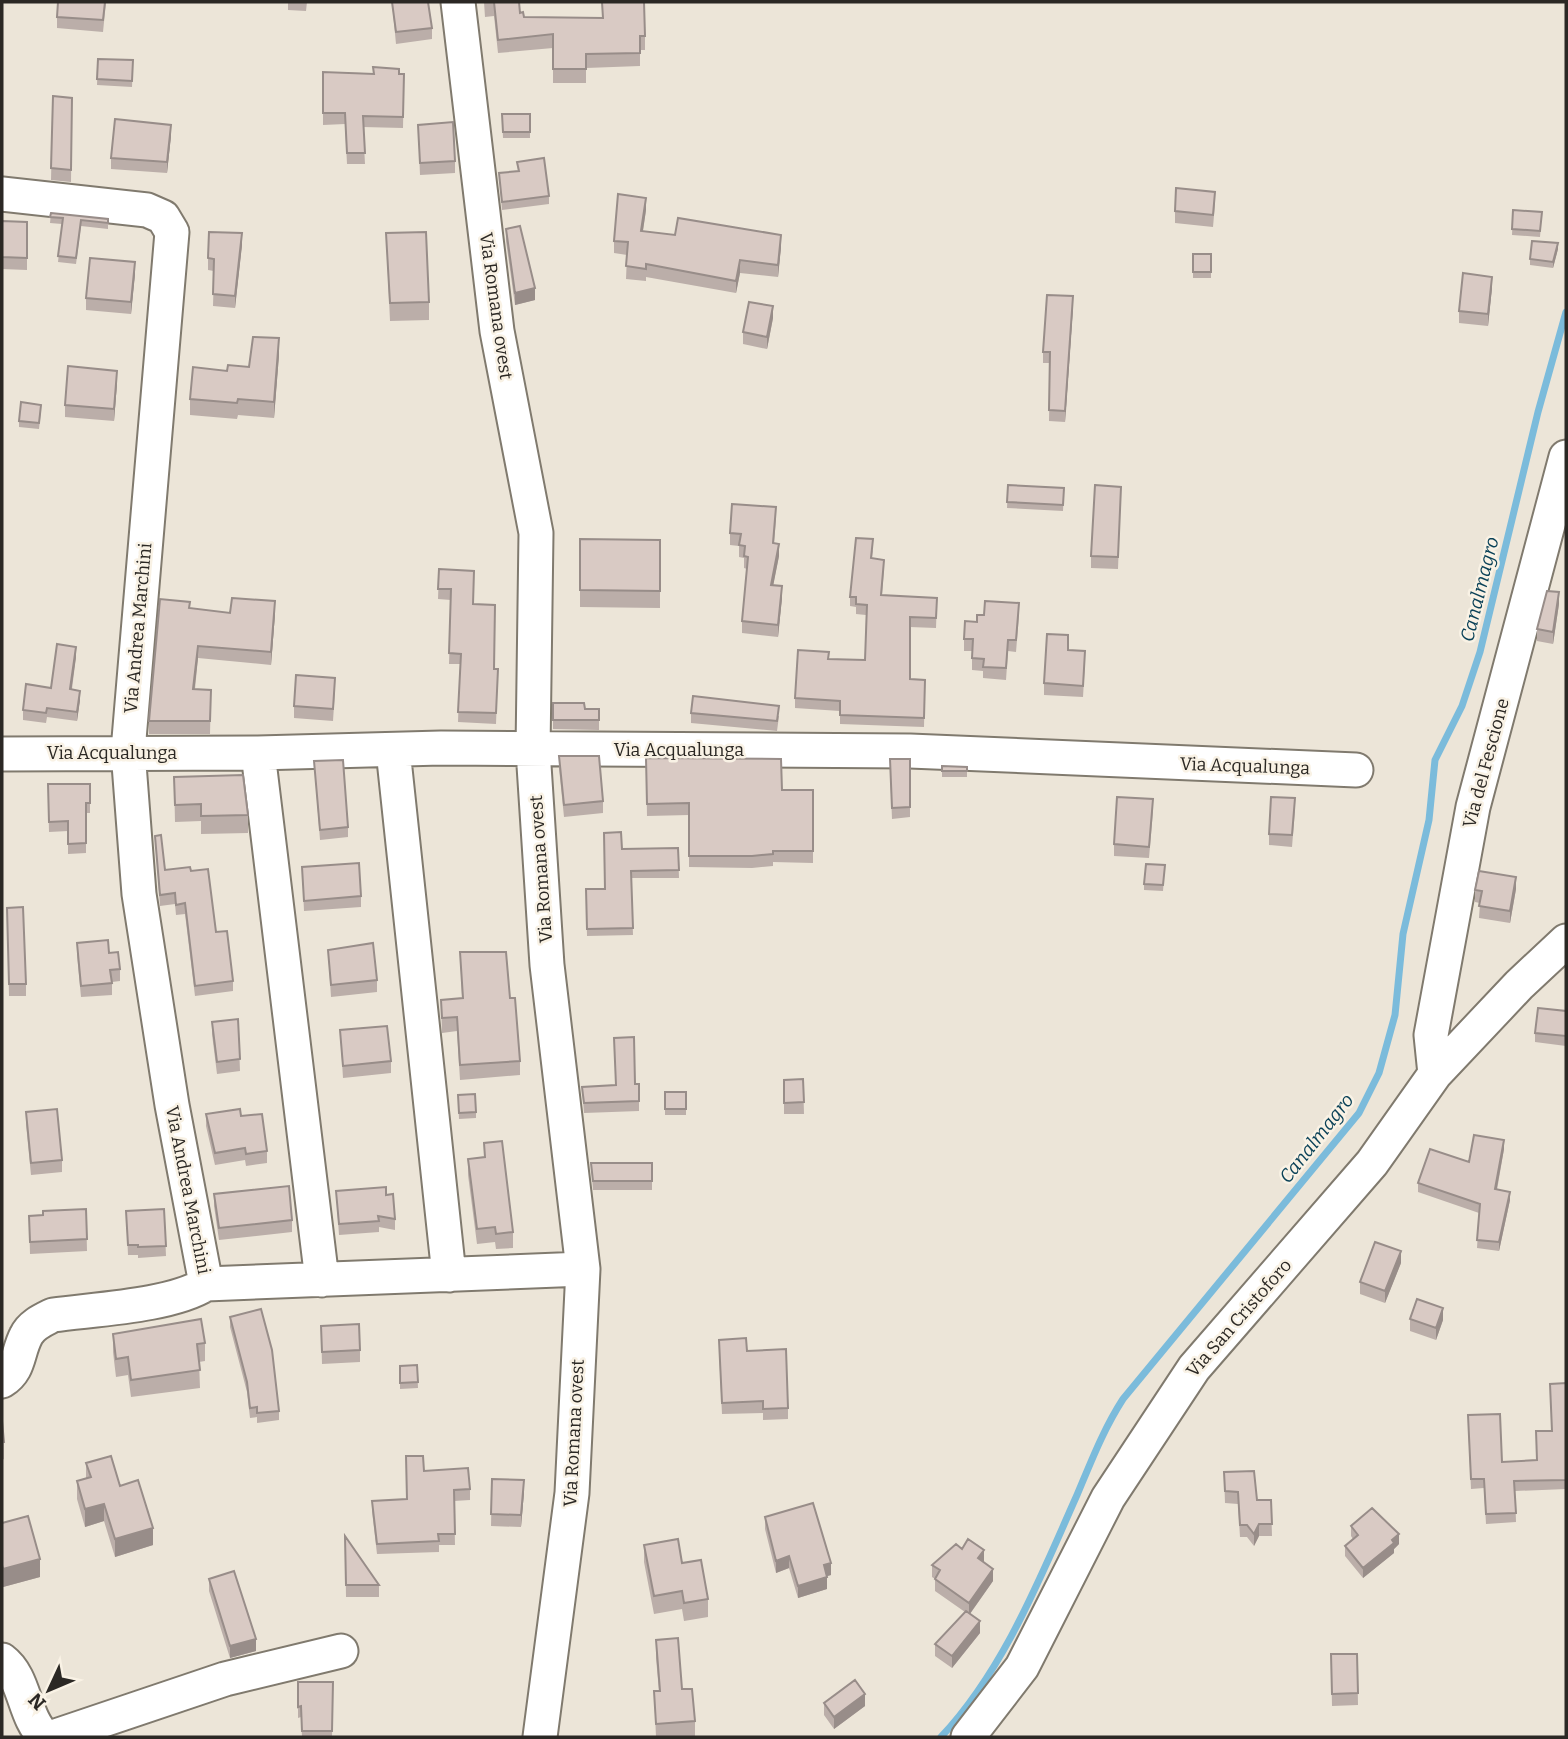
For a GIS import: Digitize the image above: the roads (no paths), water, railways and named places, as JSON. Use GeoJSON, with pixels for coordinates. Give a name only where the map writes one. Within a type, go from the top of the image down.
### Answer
{"type":"FeatureCollection","features":[{"type":"Feature","properties":{"kind":"street","name":"Via Romana ovest"},"geometry":{"type":"LineString","coordinates":[[458,2],[497,331],[536,533],[533,750],[547,965],[583,1269],[572,1493],[540,1737]]}},
{"type":"Feature","properties":{"kind":"street","name":"Via Andrea Marchini"},"geometry":{"type":"LineString","coordinates":[[2,194],[146,210],[163,217],[172,232],[128,751],[139,894],[172,1105],[206,1284]]}},
{"type":"Feature","properties":{"kind":"street","name":"Via del Fescione"},"geometry":{"type":"LineString","coordinates":[[1435,1074],[1431,1035],[1470,821],[1566,457]]}},
{"type":"Feature","properties":{"kind":"street","name":"Via Acqualunga"},"geometry":{"type":"LineString","coordinates":[[2,754],[393,750],[910,751],[1356,770]]}},
{"type":"Feature","properties":{"kind":"street"},"geometry":{"type":"LineString","coordinates":[[393,750],[449,1275]]}},
{"type":"Feature","properties":{"kind":"street"},"geometry":{"type":"LineString","coordinates":[[258,753],[322,1279]]}},
{"type":"Feature","properties":{"kind":"street","name":"Via San Cristoforo"},"geometry":{"type":"LineString","coordinates":[[968,1737],[1022,1667],[1108,1498],[1194,1368],[1372,1163],[1435,1074],[1519,985],[1566,941]]}},
{"type":"Feature","properties":{"kind":"street"},"geometry":{"type":"LineString","coordinates":[[2,1381],[15,1370],[26,1335],[36,1324],[53,1315],[192,1294],[206,1284],[583,1269]]}},
{"type":"Feature","properties":{"kind":"street"},"geometry":{"type":"LineString","coordinates":[[53,1737],[225,1679],[341,1651]]}},
{"type":"Feature","properties":{"kind":"street"},"geometry":{"type":"LineString","coordinates":[[2,1660],[13,1673],[36,1729],[45,1737]]}},
{"type":"Feature","properties":{"kind":"waterway","name":"Canalmagro"},"geometry":{"type":"LineString","coordinates":[[941,1737],[984,1683],[1019,1622],[1109,1422],[1123,1399],[1359,1113],[1379,1073],[1395,1015],[1403,934],[1429,820],[1435,760],[1462,706],[1480,652],[1538,412],[1566,312]]}}]}
